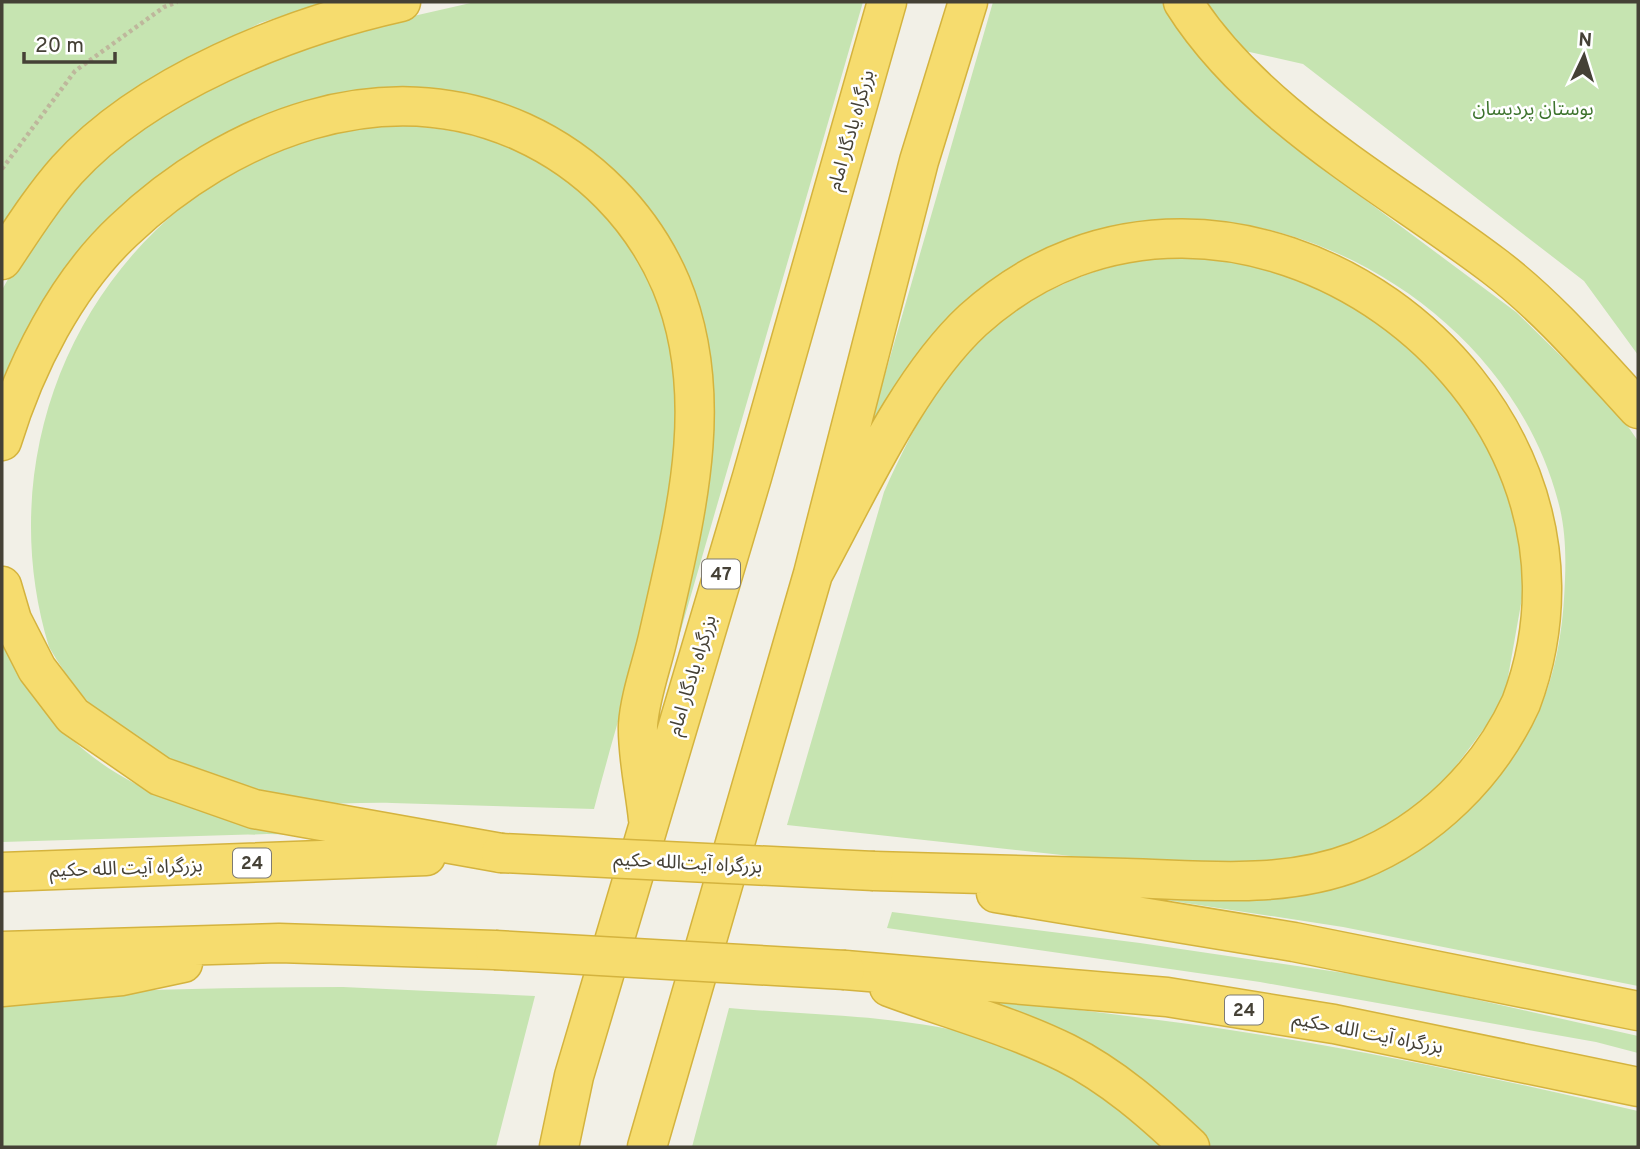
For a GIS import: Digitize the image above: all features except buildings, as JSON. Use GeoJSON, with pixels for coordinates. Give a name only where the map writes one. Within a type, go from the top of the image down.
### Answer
{"type":"FeatureCollection","features":[{"type":"Feature","properties":{"kind":"highway"},"geometry":{"type":"LineString","coordinates":[[2,260],[68,169],[116,128],[176,86],[248,50],[319,24],[401,2]]}},
{"type":"Feature","properties":{"kind":"highway","name":"بزرگراه یادگار امام"},"geometry":{"type":"LineString","coordinates":[[559,1147],[575,1076],[752,477],[887,2]]}},
{"type":"Feature","properties":{"kind":"highway"},"geometry":{"type":"LineString","coordinates":[[647,1147],[813,574],[919,161],[968,2]]}},
{"type":"Feature","properties":{"kind":"highway"},"geometry":{"type":"LineString","coordinates":[[1183,2],[1220,51],[1247,78],[1326,145],[1497,268],[1579,346],[1638,409]]}},
{"type":"Feature","properties":{"kind":"highway"},"geometry":{"type":"LineString","coordinates":[[2,441],[33,355],[63,307],[122,231],[169,192],[276,129],[367,107],[405,104],[451,109],[502,123],[542,141],[579,164],[620,203],[646,234],[671,283],[684,323],[694,373],[694,439],[686,510],[638,725],[649,819]]}},
{"type":"Feature","properties":{"kind":"highway"},"geometry":{"type":"LineString","coordinates":[[813,574],[932,366],[970,323],[999,299],[1059,263],[1115,246],[1172,237],[1221,238],[1309,260],[1356,281],[1404,310],[1444,342],[1485,387],[1532,468],[1542,503],[1550,575],[1547,622],[1529,688],[1510,728],[1465,786],[1425,823],[1400,841],[1357,861],[1314,875],[1242,883],[874,871]]}},
{"type":"Feature","properties":{"kind":"highway"},"geometry":{"type":"LineString","coordinates":[[2,586],[12,620],[37,669],[73,716],[160,776],[254,809],[501,853]]}},
{"type":"Feature","properties":{"kind":"highway","name":"بزرگراه آیت‌الله حکیم"},"geometry":{"type":"LineString","coordinates":[[501,853],[874,871]]}},
{"type":"Feature","properties":{"kind":"highway","name":"بزرگراه آیت الله حکیم"},"geometry":{"type":"LineString","coordinates":[[2,872],[501,853]]}},
{"type":"Feature","properties":{"kind":"highway","name":"24"},"geometry":{"type":"LineString","coordinates":[[874,871],[1124,916],[1294,942],[1638,1011]]}},
{"type":"Feature","properties":{"kind":"highway"},"geometry":{"type":"LineString","coordinates":[[2,987],[122,976],[279,943]]}},
{"type":"Feature","properties":{"kind":"highway","name":"24"},"geometry":{"type":"LineString","coordinates":[[2,951],[279,943],[495,950],[845,970]]}},
{"type":"Feature","properties":{"kind":"highway"},"geometry":{"type":"LineString","coordinates":[[845,970],[1027,1035],[1067,1054],[1126,1092],[1190,1147]]}},
{"type":"Feature","properties":{"kind":"highway","name":"بزرگراه آیت الله حکیم"},"geometry":{"type":"LineString","coordinates":[[845,970],[1167,997],[1334,1024],[1638,1087]]}},
{"type":"Feature","properties":{"kind":"highway"},"geometry":{"type":"LineString","coordinates":[[541,1147],[575,1076]]}},
{"type":"Feature","properties":{"kind":"highway"},"geometry":{"type":"LineString","coordinates":[[661,1147],[664,1089]]}},
{"type":"Feature","properties":{"kind":"path"},"geometry":{"type":"LineString","coordinates":[[2,169],[75,71],[164,7],[177,2]]}},
{"type":"Feature","properties":{"kind":"green space"},"geometry":{"type":"Polygon","coordinates":[[[2,2],[326,2],[260,23],[179,66],[62,153],[2,224],[2,2]]]}},
{"type":"Feature","properties":{"kind":"green space"},"geometry":{"type":"Polygon","coordinates":[[[475,2],[863,2],[651,733],[707,468],[685,279],[464,94],[199,154],[2,389],[2,290],[23,252],[70,195],[111,153],[157,117],[207,87],[339,33],[475,2]]]}},
{"type":"Feature","properties":{"kind":"green space","name":"بوستان پردیسان"},"geometry":{"type":"Polygon","coordinates":[[[993,2],[1638,2],[1638,355],[1584,281],[1303,64],[1187,38],[1230,92],[1313,161],[1516,312],[1618,412],[1638,441],[1638,986],[1343,927],[1107,891],[1230,899],[1291,896],[1363,877],[1392,858],[1510,754],[1532,725],[1547,691],[1560,635],[1565,574],[1563,525],[1558,501],[1524,418],[1470,347],[1401,289],[1322,247],[1236,223],[1148,221],[1062,241],[983,288],[932,344],[862,454],[993,2]]]}},
{"type":"Feature","properties":{"kind":"green space"},"geometry":{"type":"Polygon","coordinates":[[[401,125],[457,132],[509,147],[533,158],[578,190],[611,223],[631,250],[656,295],[672,340],[677,396],[670,511],[646,623],[594,809],[321,803],[280,797],[246,788],[180,764],[122,734],[81,694],[49,647],[35,586],[31,525],[36,465],[49,406],[71,350],[100,297],[138,249],[183,206],[239,170],[305,141],[353,129],[401,125]]]}},
{"type":"Feature","properties":{"kind":"green space"},"geometry":{"type":"Polygon","coordinates":[[[1148,257],[1224,258],[1299,274],[1383,318],[1492,434],[1530,553],[1505,694],[1489,722],[1444,782],[1402,817],[1370,836],[1300,863],[1126,862],[787,825],[884,492],[916,426],[934,396],[976,343],[1002,320],[1032,300],[1086,275],[1148,257]]]}},
{"type":"Feature","properties":{"kind":"green space"},"geometry":{"type":"Polygon","coordinates":[[[2,633],[41,703],[70,738],[104,765],[141,787],[224,816],[355,836],[267,834],[2,842],[2,633]]]}},
{"type":"Feature","properties":{"kind":"green space"},"geometry":{"type":"Polygon","coordinates":[[[892,912],[1140,943],[1385,979],[1638,1036],[1638,1053],[1596,1042],[1260,982],[887,928],[892,912]]]}},
{"type":"Feature","properties":{"kind":"green space"},"geometry":{"type":"Polygon","coordinates":[[[343,987],[535,996],[496,1147],[2,1147],[2,1001],[129,991],[343,987]]]}},
{"type":"Feature","properties":{"kind":"green space"},"geometry":{"type":"Polygon","coordinates":[[[975,997],[1176,1022],[1293,1040],[1441,1068],[1638,1111],[1638,1147],[1210,1147],[1192,1128],[975,997]]]}},
{"type":"Feature","properties":{"kind":"green space"},"geometry":{"type":"Polygon","coordinates":[[[729,1008],[890,1020],[969,1034],[1007,1045],[1044,1060],[1077,1078],[1165,1147],[692,1147],[729,1008]]]}}]}
